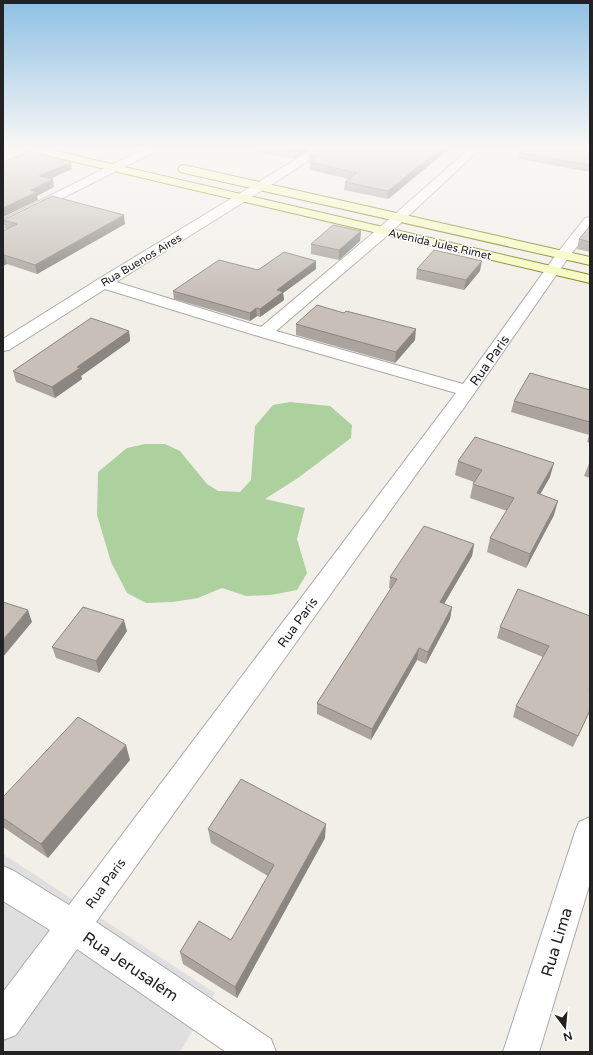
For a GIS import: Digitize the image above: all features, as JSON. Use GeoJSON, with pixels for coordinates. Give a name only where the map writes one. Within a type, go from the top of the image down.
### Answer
{"type":"FeatureCollection","features":[{"type":"Feature","properties":{"kind":"main road","name":"Avenida Jules Rimet"},"geometry":{"type":"LineString","coordinates":[[244,198],[384,231],[558,263],[590,261]]}},
{"type":"Feature","properties":{"kind":"main road","name":"Avenida Jules Rimet"},"geometry":{"type":"LineString","coordinates":[[311,198],[398,218],[558,263],[590,279]]}},
{"type":"Feature","properties":{"kind":"street"},"geometry":{"type":"LineString","coordinates":[[3,224],[54,198]]}},
{"type":"Feature","properties":{"kind":"street","name":"Rua Buenos Aires"},"geometry":{"type":"LineString","coordinates":[[3,346],[102,283],[243,198]]}},
{"type":"Feature","properties":{"kind":"street"},"geometry":{"type":"LineString","coordinates":[[264,333],[384,231],[420,198]]}},
{"type":"Feature","properties":{"kind":"street","name":"Rua Paris"},"geometry":{"type":"LineString","coordinates":[[3,1022],[467,391],[558,263],[590,221]]}},
{"type":"Feature","properties":{"kind":"street"},"geometry":{"type":"LineString","coordinates":[[102,283],[264,333],[467,391]]}},
{"type":"Feature","properties":{"kind":"street","name":"Rua Lima"},"geometry":{"type":"LineString","coordinates":[[521,1052],[590,832]]}},
{"type":"Feature","properties":{"kind":"street","name":"Rua Jerusalém"},"geometry":{"type":"LineString","coordinates":[[3,882],[73,926],[258,1052]]}},
{"type":"Feature","properties":{"kind":"shaded area"},"geometry":{"type":"Polygon","coordinates":[[[3,854],[215,993],[180,1052],[3,1052],[3,854]]]}},
{"type":"Feature","properties":{"kind":"green space"},"geometry":{"type":"Polygon","coordinates":[[[290,402],[330,406],[352,425],[351,438],[298,478],[265,499],[305,508],[297,539],[307,573],[297,590],[271,595],[246,596],[222,588],[198,598],[173,602],[146,603],[127,593],[111,562],[97,515],[98,472],[127,448],[145,444],[165,444],[180,451],[207,484],[218,491],[240,492],[251,480],[255,426],[273,405],[290,402]]]}},
{"type":"Feature","properties":{"kind":"building"},"geometry":{"type":"Polygon","coordinates":[[[3,198],[24,198],[3,208],[3,198]]]}},
{"type":"Feature","properties":{"kind":"building"},"geometry":{"type":"Polygon","coordinates":[[[47,198],[60,198],[124,215],[35,265],[4,255],[3,256],[3,231],[17,224],[3,220],[47,198]]]}},
{"type":"Feature","properties":{"kind":"building"},"geometry":{"type":"Polygon","coordinates":[[[333,225],[361,231],[339,250],[311,244],[333,225]]]}},
{"type":"Feature","properties":{"kind":"building"},"geometry":{"type":"Polygon","coordinates":[[[590,226],[590,242],[579,239],[590,226]]]}},
{"type":"Feature","properties":{"kind":"building"},"geometry":{"type":"Polygon","coordinates":[[[434,250],[482,261],[466,280],[417,269],[434,250]]]}},
{"type":"Feature","properties":{"kind":"building"},"geometry":{"type":"Polygon","coordinates":[[[284,252],[316,261],[277,290],[283,292],[260,309],[256,308],[250,313],[173,291],[219,260],[258,270],[284,252]]]}},
{"type":"Feature","properties":{"kind":"building"},"geometry":{"type":"Polygon","coordinates":[[[317,305],[344,313],[346,311],[416,329],[396,352],[296,324],[317,305]]]}},
{"type":"Feature","properties":{"kind":"building"},"geometry":{"type":"Polygon","coordinates":[[[91,318],[129,331],[77,367],[80,368],[52,387],[13,371],[91,318]]]}},
{"type":"Feature","properties":{"kind":"building"},"geometry":{"type":"Polygon","coordinates":[[[530,373],[590,390],[590,422],[514,401],[530,373]]]}},
{"type":"Feature","properties":{"kind":"building"},"geometry":{"type":"Polygon","coordinates":[[[475,437],[554,463],[537,493],[558,501],[530,554],[490,538],[514,498],[473,484],[482,470],[458,461],[475,437]]]}},
{"type":"Feature","properties":{"kind":"building"},"geometry":{"type":"Polygon","coordinates":[[[424,526],[474,544],[440,602],[452,607],[428,652],[419,648],[372,729],[317,703],[397,579],[390,577],[424,526]]]}},
{"type":"Feature","properties":{"kind":"building"},"geometry":{"type":"Polygon","coordinates":[[[518,589],[590,616],[590,710],[578,736],[516,706],[549,646],[500,627],[518,589]]]}},
{"type":"Feature","properties":{"kind":"building"},"geometry":{"type":"Polygon","coordinates":[[[3,602],[28,610],[3,640],[3,602]]]}},
{"type":"Feature","properties":{"kind":"building"},"geometry":{"type":"Polygon","coordinates":[[[83,607],[124,620],[96,661],[52,647],[83,607]]]}},
{"type":"Feature","properties":{"kind":"building"},"geometry":{"type":"Polygon","coordinates":[[[78,717],[126,745],[41,844],[3,818],[3,797],[78,717]]]}},
{"type":"Feature","properties":{"kind":"building"},"geometry":{"type":"Polygon","coordinates":[[[241,779],[326,824],[235,987],[180,952],[199,921],[231,940],[274,865],[208,829],[241,779]]]}}]}
